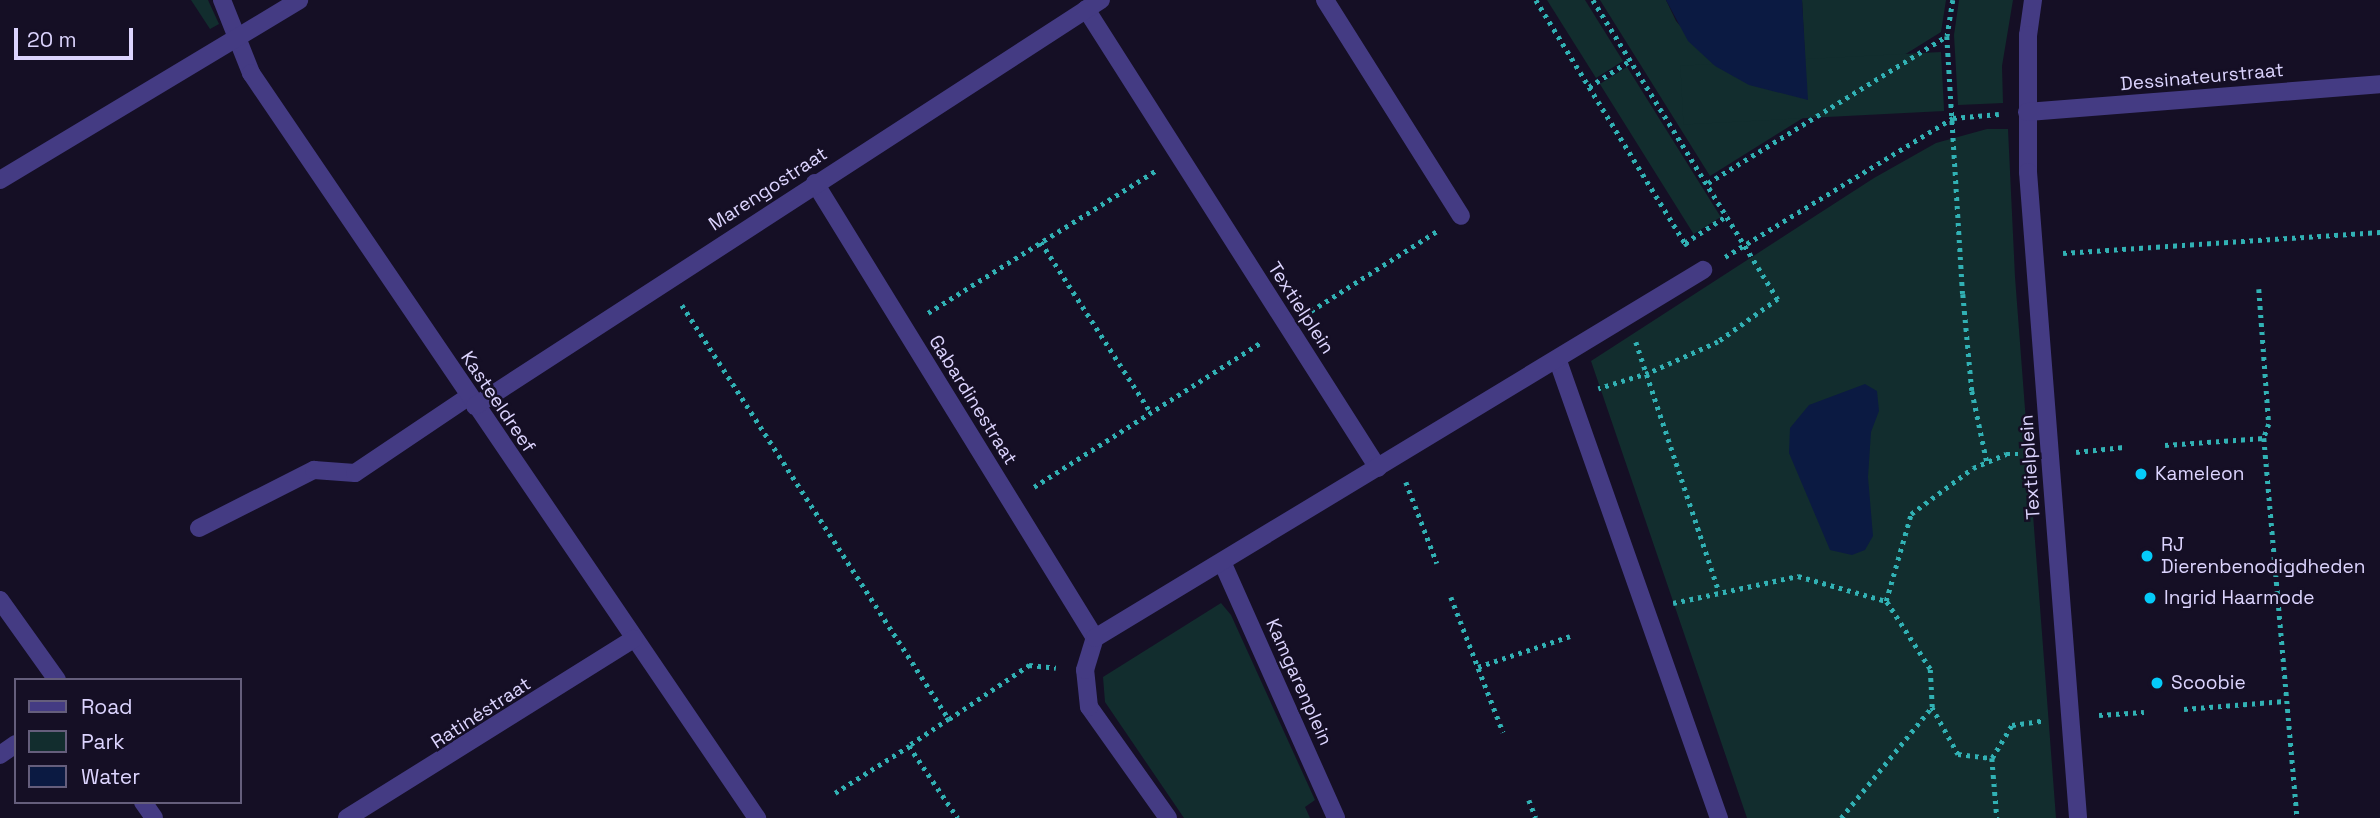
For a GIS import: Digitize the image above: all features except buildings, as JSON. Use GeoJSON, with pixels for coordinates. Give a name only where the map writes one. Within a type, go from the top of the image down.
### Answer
{"type":"FeatureCollection","features":[{"type":"Feature","properties":{"kind":"street","name":"Kasteeldreef"},"geometry":{"type":"LineString","coordinates":[[222,0],[251,73],[757,818]]}},
{"type":"Feature","properties":{"kind":"street"},"geometry":{"type":"LineString","coordinates":[[0,180],[299,0]]}},
{"type":"Feature","properties":{"kind":"street"},"geometry":{"type":"LineString","coordinates":[[1325,0],[1461,216]]}},
{"type":"Feature","properties":{"kind":"street","name":"Textielplein"},"geometry":{"type":"LineString","coordinates":[[2033,0],[2027,112],[2035,254],[2078,818]]}},
{"type":"Feature","properties":{"kind":"street","name":"Textielplein"},"geometry":{"type":"LineString","coordinates":[[1094,5],[1179,156],[1288,326],[1385,464]]}},
{"type":"Feature","properties":{"kind":"street","name":"Marengostraat"},"geometry":{"type":"LineString","coordinates":[[198,528],[314,470],[355,473],[666,281],[1094,5]]}},
{"type":"Feature","properties":{"kind":"street","name":"Dessinateurstraat"},"geometry":{"type":"LineString","coordinates":[[2027,112],[2380,84]]}},
{"type":"Feature","properties":{"kind":"street","name":"Gabardinestraat"},"geometry":{"type":"LineString","coordinates":[[815,183],[1095,638]]}},
{"type":"Feature","properties":{"kind":"street"},"geometry":{"type":"LineString","coordinates":[[1168,818],[1089,707],[1085,670],[1095,638],[1223,564],[1703,270]]}},
{"type":"Feature","properties":{"kind":"street"},"geometry":{"type":"LineString","coordinates":[[1558,361],[1719,818]]}},
{"type":"Feature","properties":{"kind":"street","name":"Kamgarenplein"},"geometry":{"type":"LineString","coordinates":[[1223,564],[1336,818]]}},
{"type":"Feature","properties":{"kind":"street"},"geometry":{"type":"LineString","coordinates":[[0,600],[56,678]]}},
{"type":"Feature","properties":{"kind":"street","name":"Ratinéstraat"},"geometry":{"type":"LineString","coordinates":[[347,818],[391,795],[634,639]]}},
{"type":"Feature","properties":{"kind":"path"},"geometry":{"type":"LineString","coordinates":[[1536,0],[1685,243]]}},
{"type":"Feature","properties":{"kind":"path"},"geometry":{"type":"LineString","coordinates":[[1570,397],[1649,373],[1718,342],[1779,299],[1593,0]]}},
{"type":"Feature","properties":{"kind":"path"},"geometry":{"type":"LineString","coordinates":[[1953,0],[1948,36],[1972,391],[1987,461]]}},
{"type":"Feature","properties":{"kind":"path"},"geometry":{"type":"LineString","coordinates":[[1708,183],[1948,36]]}},
{"type":"Feature","properties":{"kind":"path"},"geometry":{"type":"LineString","coordinates":[[1589,87],[1631,60]]}},
{"type":"Feature","properties":{"kind":"path"},"geometry":{"type":"LineString","coordinates":[[1703,270],[1952,118],[2027,112]]}},
{"type":"Feature","properties":{"kind":"path"},"geometry":{"type":"LineString","coordinates":[[904,328],[1179,156]]}},
{"type":"Feature","properties":{"kind":"path"},"geometry":{"type":"LineString","coordinates":[[1011,502],[1461,216]]}},
{"type":"Feature","properties":{"kind":"path"},"geometry":{"type":"LineString","coordinates":[[2035,254],[2380,232]]}},
{"type":"Feature","properties":{"kind":"path"},"geometry":{"type":"LineString","coordinates":[[1041,242],[1151,413]]}},
{"type":"Feature","properties":{"kind":"path"},"geometry":{"type":"LineString","coordinates":[[666,281],[949,719]]}},
{"type":"Feature","properties":{"kind":"path"},"geometry":{"type":"LineString","coordinates":[[2259,289],[2269,424],[2264,438],[2297,818]]}},
{"type":"Feature","properties":{"kind":"path"},"geometry":{"type":"LineString","coordinates":[[1624,320],[1649,373],[1719,591]]}},
{"type":"Feature","properties":{"kind":"path"},"geometry":{"type":"LineString","coordinates":[[2165,445],[2264,438]]}},
{"type":"Feature","properties":{"kind":"path"},"geometry":{"type":"LineString","coordinates":[[1886,601],[1911,514],[1987,461],[2006,454],[2050,454],[2124,447]]}},
{"type":"Feature","properties":{"kind":"path"},"geometry":{"type":"LineString","coordinates":[[1385,464],[1410,489],[1437,563]]}},
{"type":"Feature","properties":{"kind":"path"},"geometry":{"type":"LineString","coordinates":[[1645,610],[1719,591],[1798,576],[1886,601],[1930,669],[1932,707],[1958,754],[1992,758]]}},
{"type":"Feature","properties":{"kind":"path"},"geometry":{"type":"LineString","coordinates":[[1451,597],[1503,732]]}},
{"type":"Feature","properties":{"kind":"path"},"geometry":{"type":"LineString","coordinates":[[1478,667],[1570,636]]}},
{"type":"Feature","properties":{"kind":"path"},"geometry":{"type":"LineString","coordinates":[[835,793],[1029,665],[1085,670]]}},
{"type":"Feature","properties":{"kind":"path"},"geometry":{"type":"LineString","coordinates":[[2184,709],[2285,701]]}},
{"type":"Feature","properties":{"kind":"path"},"geometry":{"type":"LineString","coordinates":[[1841,818],[1932,707]]}},
{"type":"Feature","properties":{"kind":"path"},"geometry":{"type":"LineString","coordinates":[[1997,818],[1992,758],[2011,725],[2144,712]]}},
{"type":"Feature","properties":{"kind":"path"},"geometry":{"type":"LineString","coordinates":[[909,746],[958,818]]}},
{"type":"Feature","properties":{"kind":"path"},"geometry":{"type":"LineString","coordinates":[[1529,800],[1536,818]]}},
{"type":"Feature","properties":{"kind":"green space"},"geometry":{"type":"Polygon","coordinates":[[[191,0],[208,0],[219,24],[210,29],[191,0]]]}},
{"type":"Feature","properties":{"kind":"green space"},"geometry":{"type":"Polygon","coordinates":[[[1547,0],[1585,0],[1623,61],[1596,78],[1547,0]]]}},
{"type":"Feature","properties":{"kind":"green space"},"geometry":{"type":"Polygon","coordinates":[[[1600,0],[1666,0],[1676,21],[1715,66],[1749,85],[1807,99],[1802,0],[1946,0],[1941,32],[1710,176],[1600,0]]]}},
{"type":"Feature","properties":{"kind":"green space"},"geometry":{"type":"Polygon","coordinates":[[[1959,0],[2013,0],[2002,66],[2003,103],[1958,105],[1954,35],[1959,0]]]}},
{"type":"Feature","properties":{"kind":"green space"},"geometry":{"type":"Polygon","coordinates":[[[1941,52],[1944,111],[1683,125],[1680,66],[1941,52]]]}},
{"type":"Feature","properties":{"kind":"green space"},"geometry":{"type":"Polygon","coordinates":[[[1627,67],[1721,217],[1694,234],[1600,84],[1627,67]]]}},
{"type":"Feature","properties":{"kind":"green space"},"geometry":{"type":"Polygon","coordinates":[[[1987,129],[2008,129],[2015,277],[2056,818],[1747,818],[1591,361],[1874,178],[1936,143],[1987,129]]]}},
{"type":"Feature","properties":{"kind":"green space"},"geometry":{"type":"Polygon","coordinates":[[[1221,603],[1231,615],[1315,800],[1305,807],[1310,818],[1184,818],[1105,702],[1103,677],[1221,603]]]}},
{"type":"Feature","properties":{"kind":"water"},"geometry":{"type":"Polygon","coordinates":[[[1666,0],[1802,0],[1808,100],[1749,85],[1715,66],[1688,41],[1666,0]]]}},
{"type":"Feature","properties":{"kind":"water"},"geometry":{"type":"Polygon","coordinates":[[[1865,384],[1877,391],[1879,411],[1871,432],[1868,477],[1873,536],[1865,550],[1852,555],[1830,550],[1789,453],[1790,428],[1809,405],[1865,384]]]}},
{"type":"Feature","properties":{"kind":"place","name":"Kameleon"},"geometry":{"type":"Point","coordinates":[2141,474]}},
{"type":"Feature","properties":{"kind":"place","name":"RJ Dierenbenodigdheden"},"geometry":{"type":"Point","coordinates":[2147,556]}},
{"type":"Feature","properties":{"kind":"place","name":"Ingrid Haarmode"},"geometry":{"type":"Point","coordinates":[2150,598]}},
{"type":"Feature","properties":{"kind":"place","name":"Scoobie"},"geometry":{"type":"Point","coordinates":[2157,683]}}]}
